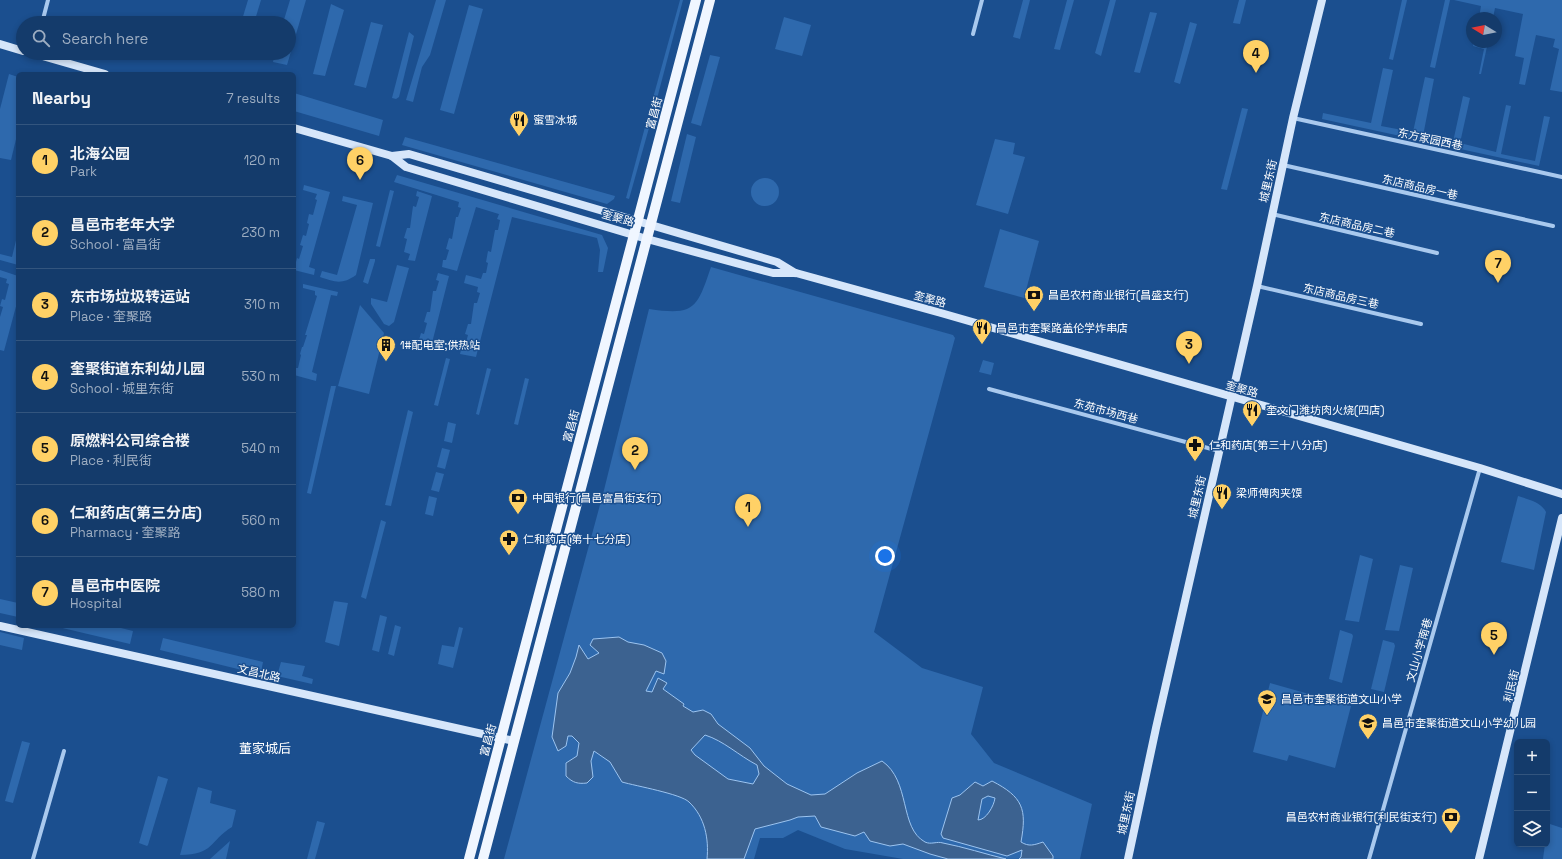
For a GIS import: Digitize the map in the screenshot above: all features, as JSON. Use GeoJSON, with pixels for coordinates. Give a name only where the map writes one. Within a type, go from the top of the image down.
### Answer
{"type":"FeatureCollection","features":[{"type":"Feature","properties":{"kind":"main road","name":"富昌街"},"geometry":{"type":"LineString","coordinates":[[469,859],[696,0]]}},
{"type":"Feature","properties":{"kind":"main road"},"geometry":{"type":"LineString","coordinates":[[483,859],[710,0]]}},
{"type":"Feature","properties":{"kind":"street"},"geometry":{"type":"LineString","coordinates":[[44,16],[48,0]]}},
{"type":"Feature","properties":{"kind":"street"},"geometry":{"type":"LineString","coordinates":[[973,34],[982,0]]}},
{"type":"Feature","properties":{"kind":"street","name":"城里东街"},"geometry":{"type":"LineString","coordinates":[[1128,859],[1284,165],[1293,118],[1322,0]]}},
{"type":"Feature","properties":{"kind":"street"},"geometry":{"type":"LineString","coordinates":[[0,44],[16,49]]}},
{"type":"Feature","properties":{"kind":"street"},"geometry":{"type":"LineString","coordinates":[[56,60],[97,72]]}},
{"type":"Feature","properties":{"kind":"street","name":"东方家园西巷"},"geometry":{"type":"LineString","coordinates":[[1293,118],[1562,177]]}},
{"type":"Feature","properties":{"kind":"street","name":"奎聚路"},"geometry":{"type":"LineString","coordinates":[[296,129],[392,156],[406,167],[647,239],[773,273],[796,274],[941,313],[1480,468],[1562,494]]}},
{"type":"Feature","properties":{"kind":"street"},"geometry":{"type":"LineString","coordinates":[[392,156],[409,154],[638,220],[777,262],[796,274]]}},
{"type":"Feature","properties":{"kind":"street","name":"东店商品房一巷"},"geometry":{"type":"LineString","coordinates":[[1284,165],[1553,226]]}},
{"type":"Feature","properties":{"kind":"street","name":"东店商品房二巷"},"geometry":{"type":"LineString","coordinates":[[1272,214],[1437,253]]}},
{"type":"Feature","properties":{"kind":"street","name":"东店商品房三巷"},"geometry":{"type":"LineString","coordinates":[[1257,286],[1421,324]]}},
{"type":"Feature","properties":{"kind":"street","name":"东苑市场西巷"},"geometry":{"type":"LineString","coordinates":[[989,389],[1219,450]]}},
{"type":"Feature","properties":{"kind":"street","name":"文山小学南巷"},"geometry":{"type":"LineString","coordinates":[[1369,859],[1480,468]]}},
{"type":"Feature","properties":{"kind":"street","name":"利民街"},"geometry":{"type":"LineString","coordinates":[[1479,859],[1562,518]]}},
{"type":"Feature","properties":{"kind":"street","name":"文昌北路"},"geometry":{"type":"LineString","coordinates":[[0,626],[514,741]]}},
{"type":"Feature","properties":{"kind":"street"},"geometry":{"type":"LineString","coordinates":[[33,859],[64,751]]}},
{"type":"Feature","properties":{"kind":"shaded area"},"geometry":{"type":"Polygon","coordinates":[[[248,0],[261,0],[256,16],[243,16],[248,0]]]}},
{"type":"Feature","properties":{"kind":"shaded area"},"geometry":{"type":"Polygon","coordinates":[[[290,0],[306,0],[296,34],[296,16],[285,16],[290,0]]]}},
{"type":"Feature","properties":{"kind":"shaded area"},"geometry":{"type":"Polygon","coordinates":[[[436,0],[446,0],[430,55],[422,67],[413,102],[406,100],[436,0]]]}},
{"type":"Feature","properties":{"kind":"shaded area"},"geometry":{"type":"Polygon","coordinates":[[[680,0],[683,0],[654,110],[650,109],[680,0]]]}},
{"type":"Feature","properties":{"kind":"shaded area"},"geometry":{"type":"Polygon","coordinates":[[[1023,0],[1030,0],[1020,39],[1013,37],[1023,0]]]}},
{"type":"Feature","properties":{"kind":"shaded area"},"geometry":{"type":"Polygon","coordinates":[[[1067,0],[1074,0],[1060,50],[1054,49],[1067,0]]]}},
{"type":"Feature","properties":{"kind":"shaded area"},"geometry":{"type":"Polygon","coordinates":[[[1110,0],[1116,0],[1101,56],[1095,53],[1110,0]]]}},
{"type":"Feature","properties":{"kind":"shaded area"},"geometry":{"type":"Polygon","coordinates":[[[1239,0],[1246,0],[1240,24],[1233,23],[1239,0]]]}},
{"type":"Feature","properties":{"kind":"shaded area"},"geometry":{"type":"Polygon","coordinates":[[[1402,0],[1407,0],[1393,60],[1389,59],[1402,0]]]}},
{"type":"Feature","properties":{"kind":"shaded area"},"geometry":{"type":"Polygon","coordinates":[[[1445,0],[1450,0],[1435,68],[1430,67],[1445,0]]]}},
{"type":"Feature","properties":{"kind":"shaded area"},"geometry":{"type":"Polygon","coordinates":[[[1454,0],[1562,0],[1562,92],[1550,90],[1559,49],[1553,47],[1555,39],[1536,35],[1525,85],[1519,84],[1524,58],[1515,56],[1523,14],[1495,8],[1494,12],[1480,12],[1481,6],[1454,0]]]}},
{"type":"Feature","properties":{"kind":"shaded area"},"geometry":{"type":"Polygon","coordinates":[[[331,4],[344,10],[325,76],[313,74],[331,4]]]}},
{"type":"Feature","properties":{"kind":"shaded area"},"geometry":{"type":"Polygon","coordinates":[[[469,5],[483,9],[454,114],[440,110],[469,5]]]}},
{"type":"Feature","properties":{"kind":"shaded area"},"geometry":{"type":"Polygon","coordinates":[[[1150,12],[1157,13],[1140,73],[1134,72],[1150,12]]]}},
{"type":"Feature","properties":{"kind":"shaded area"},"geometry":{"type":"Polygon","coordinates":[[[784,17],[811,25],[802,56],[775,49],[784,17]]]}},
{"type":"Feature","properties":{"kind":"shaded area"},"geometry":{"type":"Polygon","coordinates":[[[371,22],[383,25],[366,88],[354,85],[371,22]]]}},
{"type":"Feature","properties":{"kind":"shaded area"},"geometry":{"type":"Polygon","coordinates":[[[1190,22],[1197,24],[1180,84],[1174,82],[1190,22]]]}},
{"type":"Feature","properties":{"kind":"shaded area"},"geometry":{"type":"Polygon","coordinates":[[[409,32],[414,36],[399,97],[396,99],[392,98],[409,32]]]}},
{"type":"Feature","properties":{"kind":"shaded area"},"geometry":{"type":"Polygon","coordinates":[[[1480,48],[1487,48],[1481,74],[1479,74],[1484,49],[1480,48]]]}},
{"type":"Feature","properties":{"kind":"shaded area"},"geometry":{"type":"Polygon","coordinates":[[[710,55],[720,57],[701,126],[691,123],[710,55]]]}},
{"type":"Feature","properties":{"kind":"shaded area"},"geometry":{"type":"Polygon","coordinates":[[[273,60],[288,60],[287,65],[273,62],[273,60]]]}},
{"type":"Feature","properties":{"kind":"shaded area"},"geometry":{"type":"Polygon","coordinates":[[[1383,68],[1393,70],[1381,126],[1413,132],[1425,77],[1434,79],[1423,136],[1453,142],[1463,96],[1470,98],[1460,143],[1496,152],[1506,105],[1511,106],[1501,154],[1535,161],[1544,116],[1550,117],[1539,166],[1322,119],[1323,113],[1371,123],[1383,68]]]}},
{"type":"Feature","properties":{"kind":"shaded area"},"geometry":{"type":"Polygon","coordinates":[[[9,74],[16,76],[16,139],[11,160],[0,158],[0,109],[9,74]]]}},
{"type":"Feature","properties":{"kind":"shaded area"},"geometry":{"type":"Polygon","coordinates":[[[296,94],[383,120],[379,136],[296,112],[296,94]]]}},
{"type":"Feature","properties":{"kind":"shaded area"},"geometry":{"type":"Polygon","coordinates":[[[1242,108],[1248,109],[1227,190],[1221,189],[1242,108]]]}},
{"type":"Feature","properties":{"kind":"shaded area"},"geometry":{"type":"Polygon","coordinates":[[[645,127],[649,128],[629,199],[626,198],[645,127]]]}},
{"type":"Feature","properties":{"kind":"shaded area"},"geometry":{"type":"Polygon","coordinates":[[[687,134],[696,137],[680,203],[671,201],[687,134]]]}},
{"type":"Feature","properties":{"kind":"shaded area"},"geometry":{"type":"Polygon","coordinates":[[[405,137],[615,196],[614,199],[607,204],[402,145],[405,137]]]}},
{"type":"Feature","properties":{"kind":"shaded area"},"geometry":{"type":"Polygon","coordinates":[[[995,139],[1015,143],[1013,154],[1025,157],[1008,214],[976,205],[995,139]]]}},
{"type":"Feature","properties":{"kind":"shaded area"},"geometry":{"type":"Polygon","coordinates":[[[397,175],[602,235],[608,248],[603,272],[598,272],[600,250],[597,238],[512,217],[476,357],[460,354],[462,346],[465,346],[468,335],[465,334],[468,324],[471,324],[474,303],[477,303],[480,293],[477,292],[478,287],[464,283],[466,275],[481,279],[483,273],[486,273],[488,251],[491,252],[495,230],[498,230],[500,220],[497,219],[499,214],[476,207],[457,271],[442,267],[443,260],[446,260],[449,250],[446,249],[449,238],[452,239],[456,217],[458,217],[461,208],[458,207],[459,202],[394,182],[397,175]]]}},
{"type":"Feature","properties":{"kind":"shaded area"},"geometry":{"type":"Polygon","coordinates":[[[765,178],[775,182],[779,192],[775,202],[765,206],[755,202],[751,192],[755,182],[765,178]]]}},
{"type":"Feature","properties":{"kind":"shaded area"},"geometry":{"type":"Polygon","coordinates":[[[304,185],[330,192],[309,267],[315,269],[314,275],[296,270],[297,258],[299,259],[303,246],[300,245],[303,235],[306,236],[309,224],[307,223],[309,214],[313,215],[317,200],[315,199],[317,194],[303,190],[304,185]]]}},
{"type":"Feature","properties":{"kind":"shaded area"},"geometry":{"type":"Polygon","coordinates":[[[390,190],[394,191],[380,247],[376,246],[390,190]]]}},
{"type":"Feature","properties":{"kind":"shaded area"},"geometry":{"type":"Polygon","coordinates":[[[417,191],[432,196],[415,261],[408,260],[410,254],[404,252],[407,239],[404,238],[407,228],[410,228],[413,206],[416,207],[419,197],[416,196],[417,191]]]}},
{"type":"Feature","properties":{"kind":"shaded area"},"geometry":{"type":"Polygon","coordinates":[[[343,196],[373,203],[356,275],[347,280],[338,282],[320,277],[322,271],[337,275],[357,205],[342,201],[343,196]]]}},
{"type":"Feature","properties":{"kind":"shaded area"},"geometry":{"type":"Polygon","coordinates":[[[1000,229],[1039,241],[1024,298],[984,287],[1000,229]]]}},
{"type":"Feature","properties":{"kind":"shaded area"},"geometry":{"type":"Polygon","coordinates":[[[16,240],[16,264],[0,260],[0,254],[12,257],[16,240]]]}},
{"type":"Feature","properties":{"kind":"shaded area"},"geometry":{"type":"Polygon","coordinates":[[[370,259],[375,259],[375,261],[368,284],[363,282],[370,259]]]}},
{"type":"Feature","properties":{"kind":"shaded area"},"geometry":{"type":"Polygon","coordinates":[[[397,265],[409,268],[394,322],[389,326],[384,324],[371,304],[371,298],[387,302],[397,265]]]}},
{"type":"Feature","properties":{"kind":"shaded area"},"geometry":{"type":"Polygon","coordinates":[[[711,267],[953,335],[955,338],[874,632],[922,668],[983,687],[971,734],[994,763],[1092,804],[1080,859],[903,859],[845,849],[798,830],[783,838],[760,838],[754,859],[504,859],[604,490],[649,309],[676,311],[685,310],[692,306],[702,292],[711,267]]]}},
{"type":"Feature","properties":{"kind":"shaded area"},"geometry":{"type":"Polygon","coordinates":[[[0,270],[16,275],[16,306],[4,351],[0,350],[0,317],[3,307],[0,306],[2,299],[5,300],[9,284],[6,283],[7,279],[0,277],[0,270]]]}},
{"type":"Feature","properties":{"kind":"shaded area"},"geometry":{"type":"Polygon","coordinates":[[[438,273],[449,276],[432,343],[419,340],[421,333],[424,334],[427,323],[424,322],[427,312],[430,312],[433,291],[436,291],[439,281],[436,280],[438,273]]]}},
{"type":"Feature","properties":{"kind":"shaded area"},"geometry":{"type":"Polygon","coordinates":[[[303,284],[338,292],[337,296],[331,295],[312,372],[317,374],[316,381],[296,376],[296,368],[298,368],[300,354],[307,335],[305,335],[317,296],[315,295],[315,291],[303,288],[303,284]]]}},
{"type":"Feature","properties":{"kind":"shaded area"},"geometry":{"type":"Polygon","coordinates":[[[360,305],[384,333],[369,394],[338,386],[360,305]]]}},
{"type":"Feature","properties":{"kind":"shaded area"},"geometry":{"type":"Polygon","coordinates":[[[446,358],[450,359],[438,406],[434,405],[446,358]]]}},
{"type":"Feature","properties":{"kind":"shaded area"},"geometry":{"type":"Polygon","coordinates":[[[983,360],[994,363],[991,375],[979,372],[983,360]]]}},
{"type":"Feature","properties":{"kind":"shaded area"},"geometry":{"type":"Polygon","coordinates":[[[487,368],[491,369],[479,415],[476,414],[487,368]]]}},
{"type":"Feature","properties":{"kind":"shaded area"},"geometry":{"type":"Polygon","coordinates":[[[525,378],[529,379],[518,425],[514,424],[525,378]]]}},
{"type":"Feature","properties":{"kind":"shaded area"},"geometry":{"type":"Polygon","coordinates":[[[331,386],[336,386],[311,494],[307,493],[331,386]]]}},
{"type":"Feature","properties":{"kind":"shaded area"},"geometry":{"type":"Polygon","coordinates":[[[408,410],[413,412],[391,506],[385,505],[408,410]]]}},
{"type":"Feature","properties":{"kind":"shaded area"},"geometry":{"type":"Polygon","coordinates":[[[448,422],[456,424],[452,443],[444,441],[448,422]]]}},
{"type":"Feature","properties":{"kind":"shaded area"},"geometry":{"type":"Polygon","coordinates":[[[442,448],[450,450],[445,469],[437,467],[442,448]]]}},
{"type":"Feature","properties":{"kind":"shaded area"},"geometry":{"type":"Polygon","coordinates":[[[436,472],[444,474],[439,492],[431,490],[436,472]]]}},
{"type":"Feature","properties":{"kind":"shaded area"},"geometry":{"type":"Polygon","coordinates":[[[429,496],[437,498],[433,516],[425,514],[429,496]]]}},
{"type":"Feature","properties":{"kind":"shaded area"},"geometry":{"type":"Polygon","coordinates":[[[1518,496],[1541,505],[1546,512],[1534,570],[1501,562],[1518,496]]]}},
{"type":"Feature","properties":{"kind":"shaded area"},"geometry":{"type":"Polygon","coordinates":[[[381,520],[386,522],[366,599],[361,597],[381,520]]]}},
{"type":"Feature","properties":{"kind":"shaded area"},"geometry":{"type":"Polygon","coordinates":[[[1360,555],[1373,559],[1359,622],[1345,620],[1360,555]]]}},
{"type":"Feature","properties":{"kind":"shaded area"},"geometry":{"type":"Polygon","coordinates":[[[1400,565],[1413,568],[1399,631],[1385,630],[1400,565]]]}},
{"type":"Feature","properties":{"kind":"shaded area"},"geometry":{"type":"Polygon","coordinates":[[[0,599],[16,603],[16,617],[0,613],[0,599]]]}},
{"type":"Feature","properties":{"kind":"shaded area"},"geometry":{"type":"Polygon","coordinates":[[[334,601],[348,603],[339,646],[325,642],[334,601]]]}},
{"type":"Feature","properties":{"kind":"shaded area"},"geometry":{"type":"Polygon","coordinates":[[[380,615],[387,617],[379,652],[372,650],[380,615]]]}},
{"type":"Feature","properties":{"kind":"shaded area"},"geometry":{"type":"Polygon","coordinates":[[[395,625],[401,627],[394,656],[388,654],[395,625]]]}},
{"type":"Feature","properties":{"kind":"shaded area"},"geometry":{"type":"Polygon","coordinates":[[[459,627],[463,628],[453,668],[438,664],[442,645],[454,647],[459,627]]]}},
{"type":"Feature","properties":{"kind":"shaded area"},"geometry":{"type":"Polygon","coordinates":[[[62,628],[121,628],[133,631],[130,644],[62,628]]]}},
{"type":"Feature","properties":{"kind":"shaded area"},"geometry":{"type":"Polygon","coordinates":[[[1340,630],[1352,634],[1353,636],[1342,683],[1329,679],[1340,630]]]}},
{"type":"Feature","properties":{"kind":"shaded area"},"geometry":{"type":"Polygon","coordinates":[[[0,632],[24,638],[22,650],[0,645],[0,632]]]}},
{"type":"Feature","properties":{"kind":"shaded area"},"geometry":{"type":"Polygon","coordinates":[[[619,637],[628,642],[644,645],[662,653],[666,661],[664,674],[656,671],[646,691],[652,692],[658,678],[667,683],[663,689],[684,704],[683,706],[693,712],[703,710],[711,714],[718,724],[750,748],[764,766],[787,784],[811,795],[825,794],[857,773],[882,761],[891,770],[897,780],[911,826],[917,835],[925,842],[951,845],[1006,859],[948,859],[903,844],[890,846],[870,841],[864,832],[855,836],[821,827],[815,816],[798,817],[755,829],[744,859],[707,859],[706,836],[702,821],[699,814],[689,802],[684,799],[668,793],[622,782],[610,762],[594,751],[591,761],[593,777],[587,783],[576,782],[566,776],[566,763],[577,756],[579,743],[572,736],[568,736],[566,746],[558,751],[552,737],[558,693],[570,673],[579,645],[588,659],[599,653],[590,645],[593,639],[619,637]],[[705,735],[691,750],[695,755],[728,779],[753,784],[759,774],[757,765],[725,744],[705,735]]]}},
{"type":"Feature","properties":{"kind":"shaded area"},"geometry":{"type":"Polygon","coordinates":[[[163,638],[263,662],[261,672],[247,669],[246,671],[160,650],[163,638]]]}},
{"type":"Feature","properties":{"kind":"shaded area"},"geometry":{"type":"Polygon","coordinates":[[[1383,640],[1394,643],[1395,646],[1384,692],[1371,689],[1383,640]]]}},
{"type":"Feature","properties":{"kind":"shaded area"},"geometry":{"type":"Polygon","coordinates":[[[281,662],[305,666],[302,676],[313,679],[312,684],[277,676],[281,662]]]}},
{"type":"Feature","properties":{"kind":"shaded area"},"geometry":{"type":"Polygon","coordinates":[[[1270,683],[1351,706],[1335,768],[1289,755],[1287,761],[1253,752],[1270,683]]]}},
{"type":"Feature","properties":{"kind":"shaded area"},"geometry":{"type":"Polygon","coordinates":[[[22,741],[30,743],[13,803],[5,801],[22,741]]]}},
{"type":"Feature","properties":{"kind":"shaded area"},"geometry":{"type":"Polygon","coordinates":[[[158,776],[168,779],[147,846],[139,843],[158,776]]]}},
{"type":"Feature","properties":{"kind":"shaded area"},"geometry":{"type":"Polygon","coordinates":[[[992,781],[1016,799],[1023,812],[1023,831],[1021,842],[1027,845],[1032,845],[1043,842],[1053,856],[1053,859],[1019,859],[1021,857],[1022,850],[1007,856],[943,838],[941,834],[952,798],[960,795],[975,782],[983,786],[992,781]],[[988,796],[982,799],[978,820],[984,818],[989,812],[995,798],[988,796]]]}},
{"type":"Feature","properties":{"kind":"shaded area"},"geometry":{"type":"Polygon","coordinates":[[[198,787],[212,791],[210,803],[236,810],[232,827],[205,850],[199,853],[180,855],[198,787]]]}},
{"type":"Feature","properties":{"kind":"shaded area"},"geometry":{"type":"Polygon","coordinates":[[[317,821],[325,823],[315,859],[307,859],[317,821]]]}},
{"type":"Feature","properties":{"kind":"shaded area"},"geometry":{"type":"Polygon","coordinates":[[[1550,824],[1562,828],[1562,859],[1543,859],[1545,847],[1550,847],[1550,824]]]}},
{"type":"Feature","properties":{"kind":"shaded area"},"geometry":{"type":"Polygon","coordinates":[[[230,841],[226,859],[210,859],[230,841]]]}},
{"type":"Feature","properties":{"kind":"place","name":"奎聚街道东利幼儿园"},"geometry":{"type":"Point","coordinates":[1256,73]}},
{"type":"Feature","properties":{"kind":"place","name":"蜜雪冰城"},"geometry":{"type":"Point","coordinates":[519,137]}},
{"type":"Feature","properties":{"kind":"place","name":"仁和药店(第三分店)"},"geometry":{"type":"Point","coordinates":[360,180]}},
{"type":"Feature","properties":{"kind":"place","name":"昌邑市中医院"},"geometry":{"type":"Point","coordinates":[1498,283]}},
{"type":"Feature","properties":{"kind":"place","name":"昌邑农村商业银行(昌盛支行)"},"geometry":{"type":"Point","coordinates":[1034,312]}},
{"type":"Feature","properties":{"kind":"place","name":"昌邑市奎聚路盖伦学炸串店"},"geometry":{"type":"Point","coordinates":[982,345]}},
{"type":"Feature","properties":{"kind":"place","name":"1#配电室;供热站"},"geometry":{"type":"Point","coordinates":[386,362]}},
{"type":"Feature","properties":{"kind":"place","name":"东市场垃圾转运站"},"geometry":{"type":"Point","coordinates":[1189,364]}},
{"type":"Feature","properties":{"kind":"place","name":"奎文门潍坊肉火烧(四店)"},"geometry":{"type":"Point","coordinates":[1252,427]}},
{"type":"Feature","properties":{"kind":"place","name":"仁和药店(第三十八分店)"},"geometry":{"type":"Point","coordinates":[1195,462]}},
{"type":"Feature","properties":{"kind":"place","name":"昌邑市老年大学"},"geometry":{"type":"Point","coordinates":[635,470]}},
{"type":"Feature","properties":{"kind":"place","name":"梁师傅肉夹馍"},"geometry":{"type":"Point","coordinates":[1222,510]}},
{"type":"Feature","properties":{"kind":"place","name":"中国银行(昌邑富昌街支行)"},"geometry":{"type":"Point","coordinates":[518,515]}},
{"type":"Feature","properties":{"kind":"place","name":"北海公园"},"geometry":{"type":"Point","coordinates":[748,527]}},
{"type":"Feature","properties":{"kind":"place","name":"仁和药店(第十七分店)"},"geometry":{"type":"Point","coordinates":[509,556]}},
{"type":"Feature","properties":{"kind":"place","name":"原燃料公司综合楼"},"geometry":{"type":"Point","coordinates":[1494,655]}},
{"type":"Feature","properties":{"kind":"place","name":"昌邑市奎聚街道文山小学"},"geometry":{"type":"Point","coordinates":[1267,716]}},
{"type":"Feature","properties":{"kind":"place","name":"昌邑市奎聚街道文山小学幼儿园"},"geometry":{"type":"Point","coordinates":[1368,740]}},
{"type":"Feature","properties":{"kind":"place","name":"昌邑农村商业银行(利民街支行)"},"geometry":{"type":"Point","coordinates":[1451,834]}},
{"type":"Feature","properties":{"kind":"district","name":"董家城后"},"geometry":{"type":"Point","coordinates":[265,748]}}]}
